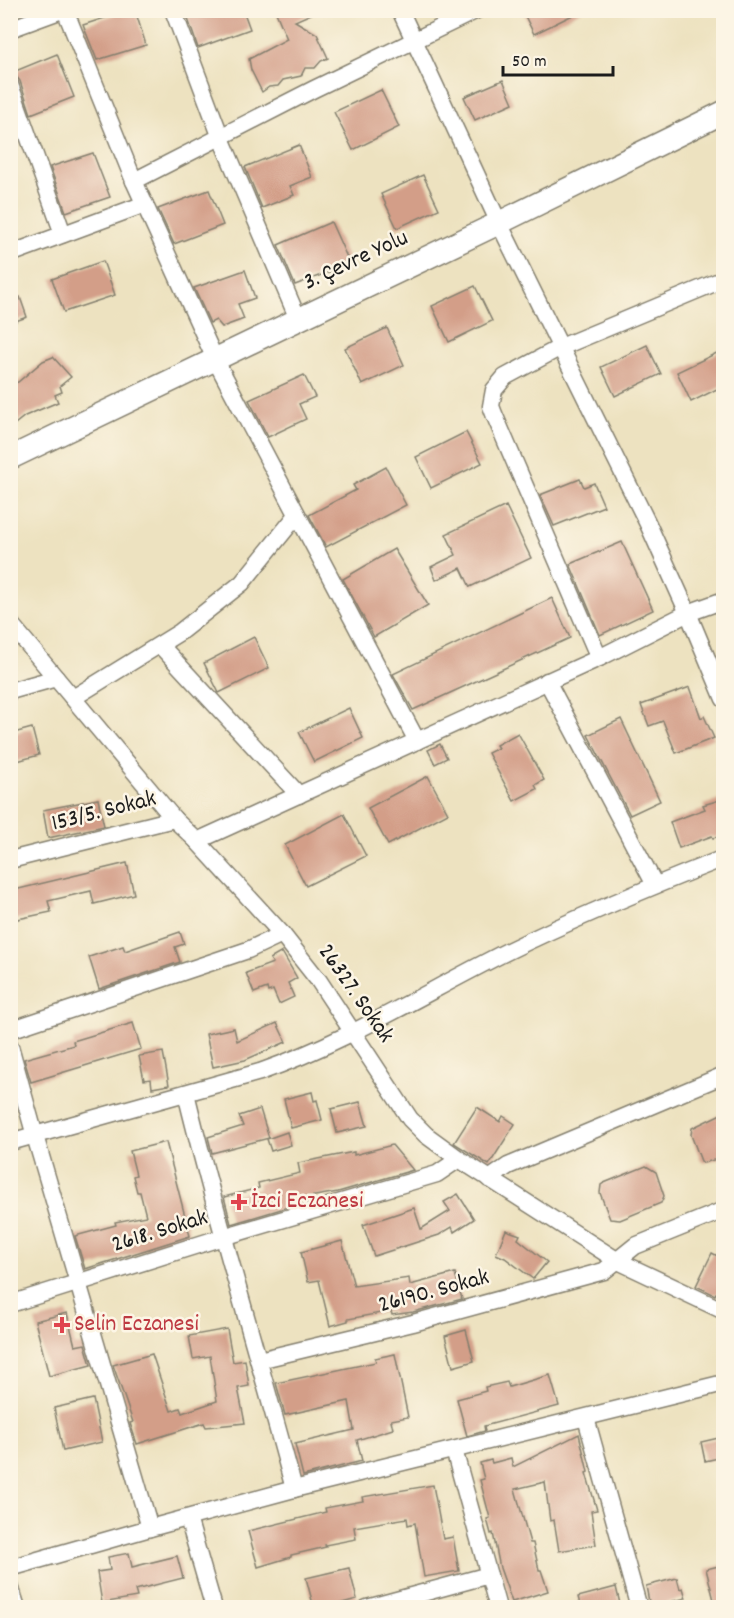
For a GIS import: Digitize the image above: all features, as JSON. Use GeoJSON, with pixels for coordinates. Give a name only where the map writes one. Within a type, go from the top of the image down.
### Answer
{"type":"FeatureCollection","features":[{"type":"Feature","properties":{"kind":"main road","name":"3. Çevre Yolu"},"geometry":{"type":"LineString","coordinates":[[10,458],[499,223],[723,112]]}},
{"type":"Feature","properties":{"kind":"street"},"geometry":{"type":"LineString","coordinates":[[10,29],[64,10],[135,181],[215,359],[417,741]]}},
{"type":"Feature","properties":{"kind":"street"},"geometry":{"type":"LineString","coordinates":[[173,10],[221,138],[298,319]]}},
{"type":"Feature","properties":{"kind":"street"},"geometry":{"type":"LineString","coordinates":[[400,10],[499,223],[648,524],[723,699]]}},
{"type":"Feature","properties":{"kind":"street"},"geometry":{"type":"LineString","coordinates":[[135,181],[314,89],[477,10]]}},
{"type":"Feature","properties":{"kind":"street"},"geometry":{"type":"LineString","coordinates":[[10,85],[63,234]]}},
{"type":"Feature","properties":{"kind":"street"},"geometry":{"type":"LineString","coordinates":[[10,254],[145,204]]}},
{"type":"Feature","properties":{"kind":"street"},"geometry":{"type":"LineString","coordinates":[[599,658],[491,406],[494,390],[506,377],[561,347],[723,279]]}},
{"type":"Feature","properties":{"kind":"street"},"geometry":{"type":"LineString","coordinates":[[73,698],[180,632],[242,583],[297,515]]}},
{"type":"Feature","properties":{"kind":"street"},"geometry":{"type":"LineString","coordinates":[[197,841],[599,658],[688,613],[723,600]]}},
{"type":"Feature","properties":{"kind":"street","name":"26327. Sokak"},"geometry":{"type":"LineString","coordinates":[[10,623],[174,819],[282,934],[354,1031],[410,1119],[426,1135],[489,1179],[618,1261],[723,1311]]}},
{"type":"Feature","properties":{"kind":"street"},"geometry":{"type":"LineString","coordinates":[[160,645],[299,795]]}},
{"type":"Feature","properties":{"kind":"street"},"geometry":{"type":"LineString","coordinates":[[10,691],[56,678]]}},
{"type":"Feature","properties":{"kind":"street"},"geometry":{"type":"LineString","coordinates":[[547,681],[655,885]]}},
{"type":"Feature","properties":{"kind":"street","name":"153/5. Sokak"},"geometry":{"type":"LineString","coordinates":[[10,860],[174,819]]}},
{"type":"Feature","properties":{"kind":"street"},"geometry":{"type":"LineString","coordinates":[[10,1142],[186,1093],[297,1059],[507,952],[655,885],[723,858]]}},
{"type":"Feature","properties":{"kind":"street"},"geometry":{"type":"LineString","coordinates":[[10,1030],[248,950],[282,934]]}},
{"type":"Feature","properties":{"kind":"street"},"geometry":{"type":"LineString","coordinates":[[10,1046],[150,1528]]}},
{"type":"Feature","properties":{"kind":"street"},"geometry":{"type":"LineString","coordinates":[[489,1179],[508,1166],[723,1075]]}},
{"type":"Feature","properties":{"kind":"street"},"geometry":{"type":"LineString","coordinates":[[186,1093],[223,1237],[294,1489]]}},
{"type":"Feature","properties":{"kind":"street","name":"2618. Sokak"},"geometry":{"type":"LineString","coordinates":[[10,1304],[223,1237],[437,1174],[459,1159]]}},
{"type":"Feature","properties":{"kind":"street","name":"26190. Sokak"},"geometry":{"type":"LineString","coordinates":[[259,1360],[413,1323],[604,1271],[635,1246],[723,1210]]}},
{"type":"Feature","properties":{"kind":"street"},"geometry":{"type":"LineString","coordinates":[[10,1568],[294,1489],[723,1383]]}},
{"type":"Feature","properties":{"kind":"street"},"geometry":{"type":"LineString","coordinates":[[586,1418],[639,1608]]}},
{"type":"Feature","properties":{"kind":"street"},"geometry":{"type":"LineString","coordinates":[[454,1450],[498,1608]]}},
{"type":"Feature","properties":{"kind":"street"},"geometry":{"type":"LineString","coordinates":[[188,1518],[214,1608]]}},
{"type":"Feature","properties":{"kind":"street"},"geometry":{"type":"LineString","coordinates":[[366,1608],[489,1575]]}},
{"type":"Feature","properties":{"kind":"street"},"geometry":{"type":"LineString","coordinates":[[10,1586],[17,1608]]}},
{"type":"Feature","properties":{"kind":"building"},"geometry":{"type":"Polygon","coordinates":[[[135,10],[146,45],[97,60],[83,25],[135,10]]]}},
{"type":"Feature","properties":{"kind":"building"},"geometry":{"type":"Polygon","coordinates":[[[185,10],[243,10],[250,29],[198,48],[185,10]]]}},
{"type":"Feature","properties":{"kind":"building"},"geometry":{"type":"Polygon","coordinates":[[[275,10],[320,10],[295,21],[317,34],[328,58],[321,61],[315,68],[305,68],[301,76],[283,80],[278,86],[269,87],[262,92],[251,70],[249,59],[287,39],[275,10]]]}},
{"type":"Feature","properties":{"kind":"building"},"geometry":{"type":"Polygon","coordinates":[[[532,10],[583,10],[534,34],[524,14],[532,10]]]}},
{"type":"Feature","properties":{"kind":"building"},"geometry":{"type":"Polygon","coordinates":[[[57,54],[74,97],[31,114],[20,81],[13,72],[57,54]]]}},
{"type":"Feature","properties":{"kind":"building"},"geometry":{"type":"Polygon","coordinates":[[[503,80],[513,103],[475,120],[464,97],[503,80]]]}},
{"type":"Feature","properties":{"kind":"building"},"geometry":{"type":"Polygon","coordinates":[[[381,90],[399,127],[353,150],[334,112],[381,90]]]}},
{"type":"Feature","properties":{"kind":"building"},"geometry":{"type":"Polygon","coordinates":[[[299,145],[312,177],[290,186],[294,195],[262,208],[245,167],[299,145]]]}},
{"type":"Feature","properties":{"kind":"building"},"geometry":{"type":"Polygon","coordinates":[[[93,153],[110,197],[66,212],[50,167],[93,153]]]}},
{"type":"Feature","properties":{"kind":"building"},"geometry":{"type":"Polygon","coordinates":[[[423,175],[439,209],[397,228],[381,194],[423,175]]]}},
{"type":"Feature","properties":{"kind":"building"},"geometry":{"type":"Polygon","coordinates":[[[209,190],[223,225],[174,244],[158,209],[209,190]]]}},
{"type":"Feature","properties":{"kind":"building"},"geometry":{"type":"Polygon","coordinates":[[[331,222],[350,264],[295,285],[278,245],[331,222]]]}},
{"type":"Feature","properties":{"kind":"building"},"geometry":{"type":"Polygon","coordinates":[[[103,261],[115,295],[64,312],[52,279],[103,261]]]}},
{"type":"Feature","properties":{"kind":"building"},"geometry":{"type":"Polygon","coordinates":[[[245,270],[255,298],[238,304],[244,319],[222,327],[216,320],[210,323],[194,288],[245,270]]]}},
{"type":"Feature","properties":{"kind":"building"},"geometry":{"type":"Polygon","coordinates":[[[475,286],[492,321],[449,342],[432,306],[475,286]]]}},
{"type":"Feature","properties":{"kind":"building"},"geometry":{"type":"Polygon","coordinates":[[[20,297],[27,317],[10,323],[10,300],[20,297]]]}},
{"type":"Feature","properties":{"kind":"building"},"geometry":{"type":"Polygon","coordinates":[[[387,328],[404,365],[362,385],[345,348],[387,328]]]}},
{"type":"Feature","properties":{"kind":"building"},"geometry":{"type":"Polygon","coordinates":[[[647,345],[661,374],[615,396],[601,367],[647,345]]]}},
{"type":"Feature","properties":{"kind":"building"},"geometry":{"type":"Polygon","coordinates":[[[723,350],[723,386],[691,402],[677,372],[723,350]]]}},
{"type":"Feature","properties":{"kind":"building"},"geometry":{"type":"Polygon","coordinates":[[[53,357],[71,377],[60,386],[62,392],[55,395],[58,402],[25,416],[10,428],[10,384],[18,382],[43,361],[53,357]]]}},
{"type":"Feature","properties":{"kind":"building"},"geometry":{"type":"Polygon","coordinates":[[[304,375],[315,397],[299,404],[306,419],[268,437],[249,400],[304,375]]]}},
{"type":"Feature","properties":{"kind":"building"},"geometry":{"type":"Polygon","coordinates":[[[466,432],[482,463],[431,488],[416,457],[466,432]]]}},
{"type":"Feature","properties":{"kind":"building"},"geometry":{"type":"Polygon","coordinates":[[[386,467],[406,505],[326,547],[309,515],[356,490],[353,485],[386,467]]]}},
{"type":"Feature","properties":{"kind":"building"},"geometry":{"type":"Polygon","coordinates":[[[580,479],[584,487],[594,483],[604,506],[554,526],[540,495],[580,479]]]}},
{"type":"Feature","properties":{"kind":"building"},"geometry":{"type":"Polygon","coordinates":[[[506,506],[531,558],[470,587],[461,568],[436,580],[431,567],[456,555],[446,534],[506,506]]]}},
{"type":"Feature","properties":{"kind":"building"},"geometry":{"type":"Polygon","coordinates":[[[622,542],[653,610],[600,635],[570,564],[622,542]]]}},
{"type":"Feature","properties":{"kind":"building"},"geometry":{"type":"Polygon","coordinates":[[[394,549],[428,605],[374,637],[343,579],[394,549]]]}},
{"type":"Feature","properties":{"kind":"building"},"geometry":{"type":"Polygon","coordinates":[[[552,598],[570,638],[413,710],[393,674],[552,598]]]}},
{"type":"Feature","properties":{"kind":"building"},"geometry":{"type":"Polygon","coordinates":[[[254,637],[269,668],[219,693],[204,663],[254,637]]]}},
{"type":"Feature","properties":{"kind":"building"},"geometry":{"type":"Polygon","coordinates":[[[690,687],[701,718],[704,716],[714,738],[676,753],[663,721],[649,726],[641,705],[690,687]]]}},
{"type":"Feature","properties":{"kind":"building"},"geometry":{"type":"Polygon","coordinates":[[[349,708],[363,738],[314,762],[299,732],[349,708]]]}},
{"type":"Feature","properties":{"kind":"building"},"geometry":{"type":"Polygon","coordinates":[[[621,719],[660,801],[630,815],[588,735],[621,719]]]}},
{"type":"Feature","properties":{"kind":"building"},"geometry":{"type":"Polygon","coordinates":[[[32,728],[39,755],[10,763],[10,734],[32,728]]]}},
{"type":"Feature","properties":{"kind":"building"},"geometry":{"type":"Polygon","coordinates":[[[518,733],[544,780],[535,785],[537,789],[514,801],[488,753],[498,748],[496,745],[518,733]]]}},
{"type":"Feature","properties":{"kind":"building"},"geometry":{"type":"Polygon","coordinates":[[[440,744],[447,758],[435,764],[428,750],[440,744]]]}},
{"type":"Feature","properties":{"kind":"building"},"geometry":{"type":"Polygon","coordinates":[[[428,776],[448,813],[388,845],[368,808],[428,776]]]}},
{"type":"Feature","properties":{"kind":"building"},"geometry":{"type":"Polygon","coordinates":[[[98,799],[104,826],[48,838],[43,810],[98,799]]]}},
{"type":"Feature","properties":{"kind":"building"},"geometry":{"type":"Polygon","coordinates":[[[723,799],[723,835],[713,838],[712,836],[679,848],[670,822],[705,809],[703,805],[723,799]]]}},
{"type":"Feature","properties":{"kind":"building"},"geometry":{"type":"Polygon","coordinates":[[[344,814],[366,856],[306,886],[285,845],[344,814]]]}},
{"type":"Feature","properties":{"kind":"building"},"geometry":{"type":"Polygon","coordinates":[[[127,863],[134,894],[94,904],[91,891],[48,901],[51,912],[13,920],[10,891],[127,863]]]}},
{"type":"Feature","properties":{"kind":"building"},"geometry":{"type":"Polygon","coordinates":[[[180,932],[184,944],[175,947],[180,962],[99,989],[89,957],[123,946],[125,951],[180,932]]]}},
{"type":"Feature","properties":{"kind":"building"},"geometry":{"type":"Polygon","coordinates":[[[282,952],[297,978],[288,983],[294,997],[279,1004],[273,990],[268,992],[267,988],[254,993],[246,973],[273,963],[270,959],[282,952]]]}},
{"type":"Feature","properties":{"kind":"building"},"geometry":{"type":"Polygon","coordinates":[[[133,1023],[141,1049],[31,1082],[24,1059],[74,1045],[73,1041],[133,1023]]]}},
{"type":"Feature","properties":{"kind":"building"},"geometry":{"type":"Polygon","coordinates":[[[277,1023],[286,1042],[245,1060],[213,1067],[206,1034],[234,1028],[237,1041],[277,1023]]]}},
{"type":"Feature","properties":{"kind":"building"},"geometry":{"type":"Polygon","coordinates":[[[163,1052],[169,1085],[152,1088],[151,1079],[144,1080],[139,1056],[163,1052]]]}},
{"type":"Feature","properties":{"kind":"building"},"geometry":{"type":"Polygon","coordinates":[[[312,1092],[314,1101],[317,1100],[322,1120],[291,1128],[284,1099],[312,1092]]]}},
{"type":"Feature","properties":{"kind":"building"},"geometry":{"type":"Polygon","coordinates":[[[360,1102],[367,1126],[337,1133],[331,1109],[360,1102]]]}},
{"type":"Feature","properties":{"kind":"building"},"geometry":{"type":"Polygon","coordinates":[[[477,1107],[500,1122],[503,1116],[515,1124],[489,1165],[454,1143],[477,1107]]]}},
{"type":"Feature","properties":{"kind":"building"},"geometry":{"type":"Polygon","coordinates":[[[260,1109],[269,1138],[212,1153],[208,1137],[243,1126],[239,1116],[260,1109]]]}},
{"type":"Feature","properties":{"kind":"building"},"geometry":{"type":"Polygon","coordinates":[[[723,1113],[723,1157],[704,1163],[701,1161],[691,1135],[692,1128],[723,1113]]]}},
{"type":"Feature","properties":{"kind":"building"},"geometry":{"type":"Polygon","coordinates":[[[287,1132],[291,1145],[271,1151],[267,1139],[287,1132]]]}},
{"type":"Feature","properties":{"kind":"building"},"geometry":{"type":"Polygon","coordinates":[[[166,1142],[190,1236],[85,1269],[75,1236],[116,1225],[115,1222],[146,1216],[133,1176],[136,1175],[130,1151],[166,1142]]]}},
{"type":"Feature","properties":{"kind":"building"},"geometry":{"type":"Polygon","coordinates":[[[392,1145],[413,1170],[338,1192],[297,1199],[298,1204],[231,1224],[224,1197],[259,1188],[258,1183],[300,1173],[298,1163],[354,1152],[354,1155],[392,1145]]]}},
{"type":"Feature","properties":{"kind":"building"},"geometry":{"type":"Polygon","coordinates":[[[646,1166],[656,1172],[664,1196],[661,1203],[620,1220],[610,1219],[600,1193],[601,1185],[646,1166]]]}},
{"type":"Feature","properties":{"kind":"building"},"geometry":{"type":"Polygon","coordinates":[[[458,1194],[474,1219],[454,1232],[452,1227],[439,1235],[374,1256],[363,1225],[414,1208],[421,1229],[450,1211],[444,1202],[458,1194]]]}},
{"type":"Feature","properties":{"kind":"building"},"geometry":{"type":"Polygon","coordinates":[[[506,1230],[520,1235],[518,1239],[547,1262],[533,1279],[496,1254],[506,1230]]]}},
{"type":"Feature","properties":{"kind":"building"},"geometry":{"type":"Polygon","coordinates":[[[342,1241],[354,1286],[409,1278],[410,1285],[455,1273],[462,1299],[413,1312],[392,1315],[391,1311],[348,1319],[348,1321],[330,1326],[319,1280],[308,1282],[301,1252],[342,1241]]]}},
{"type":"Feature","properties":{"kind":"building"},"geometry":{"type":"Polygon","coordinates":[[[712,1253],[723,1259],[723,1296],[716,1293],[715,1295],[696,1286],[712,1253]]]}},
{"type":"Feature","properties":{"kind":"building"},"geometry":{"type":"Polygon","coordinates":[[[67,1313],[75,1346],[85,1344],[91,1365],[49,1376],[35,1321],[67,1313]]]}},
{"type":"Feature","properties":{"kind":"building"},"geometry":{"type":"Polygon","coordinates":[[[227,1329],[233,1362],[245,1360],[249,1386],[238,1388],[245,1423],[206,1427],[204,1423],[137,1444],[130,1423],[133,1422],[113,1365],[152,1354],[171,1411],[180,1408],[182,1413],[217,1401],[210,1356],[193,1359],[189,1336],[227,1329]]]}},
{"type":"Feature","properties":{"kind":"building"},"geometry":{"type":"Polygon","coordinates":[[[466,1330],[474,1361],[453,1367],[445,1336],[466,1330]]]}},
{"type":"Feature","properties":{"kind":"building"},"geometry":{"type":"Polygon","coordinates":[[[395,1354],[408,1417],[391,1420],[393,1429],[357,1440],[362,1461],[303,1476],[295,1444],[354,1430],[349,1401],[285,1415],[276,1383],[376,1362],[375,1358],[395,1354]]]}},
{"type":"Feature","properties":{"kind":"building"},"geometry":{"type":"Polygon","coordinates":[[[550,1375],[559,1406],[484,1426],[485,1431],[467,1436],[457,1399],[486,1391],[485,1387],[507,1382],[509,1387],[550,1375]]]}},
{"type":"Feature","properties":{"kind":"building"},"geometry":{"type":"Polygon","coordinates":[[[93,1399],[102,1442],[63,1451],[54,1408],[93,1399]]]}},
{"type":"Feature","properties":{"kind":"building"},"geometry":{"type":"Polygon","coordinates":[[[579,1434],[588,1472],[586,1473],[597,1510],[591,1511],[596,1545],[559,1551],[554,1520],[550,1521],[545,1482],[515,1489],[530,1543],[533,1543],[539,1570],[541,1570],[548,1591],[512,1602],[487,1519],[490,1518],[480,1480],[484,1479],[480,1463],[491,1460],[492,1463],[511,1458],[513,1467],[579,1434]]]}},
{"type":"Feature","properties":{"kind":"building"},"geometry":{"type":"Polygon","coordinates":[[[723,1437],[723,1457],[705,1461],[701,1442],[723,1437]]]}},
{"type":"Feature","properties":{"kind":"building"},"geometry":{"type":"Polygon","coordinates":[[[433,1485],[443,1539],[453,1537],[459,1571],[424,1577],[415,1523],[408,1525],[407,1518],[354,1527],[356,1539],[325,1545],[326,1547],[291,1555],[291,1557],[258,1567],[248,1531],[326,1512],[325,1508],[363,1501],[362,1497],[433,1485]]]}},
{"type":"Feature","properties":{"kind":"building"},"geometry":{"type":"Polygon","coordinates":[[[129,1553],[132,1567],[177,1556],[183,1578],[135,1590],[137,1597],[102,1603],[97,1572],[110,1570],[108,1557],[129,1553]]]}},
{"type":"Feature","properties":{"kind":"building"},"geometry":{"type":"Polygon","coordinates":[[[723,1565],[723,1608],[716,1608],[706,1569],[723,1565]]]}},
{"type":"Feature","properties":{"kind":"building"},"geometry":{"type":"Polygon","coordinates":[[[349,1568],[357,1599],[324,1608],[314,1608],[306,1578],[349,1568]]]}},
{"type":"Feature","properties":{"kind":"building"},"geometry":{"type":"Polygon","coordinates":[[[677,1578],[686,1598],[650,1607],[646,1586],[677,1578]]]}},
{"type":"Feature","properties":{"kind":"building"},"geometry":{"type":"Polygon","coordinates":[[[616,1587],[621,1608],[581,1608],[578,1597],[616,1587]]]}},
{"type":"Feature","properties":{"kind":"place","name":"İzci Eczanesi"},"geometry":{"type":"Point","coordinates":[239,1202]}},
{"type":"Feature","properties":{"kind":"place","name":"Selin Eczanesi"},"geometry":{"type":"Point","coordinates":[62,1325]}}]}
